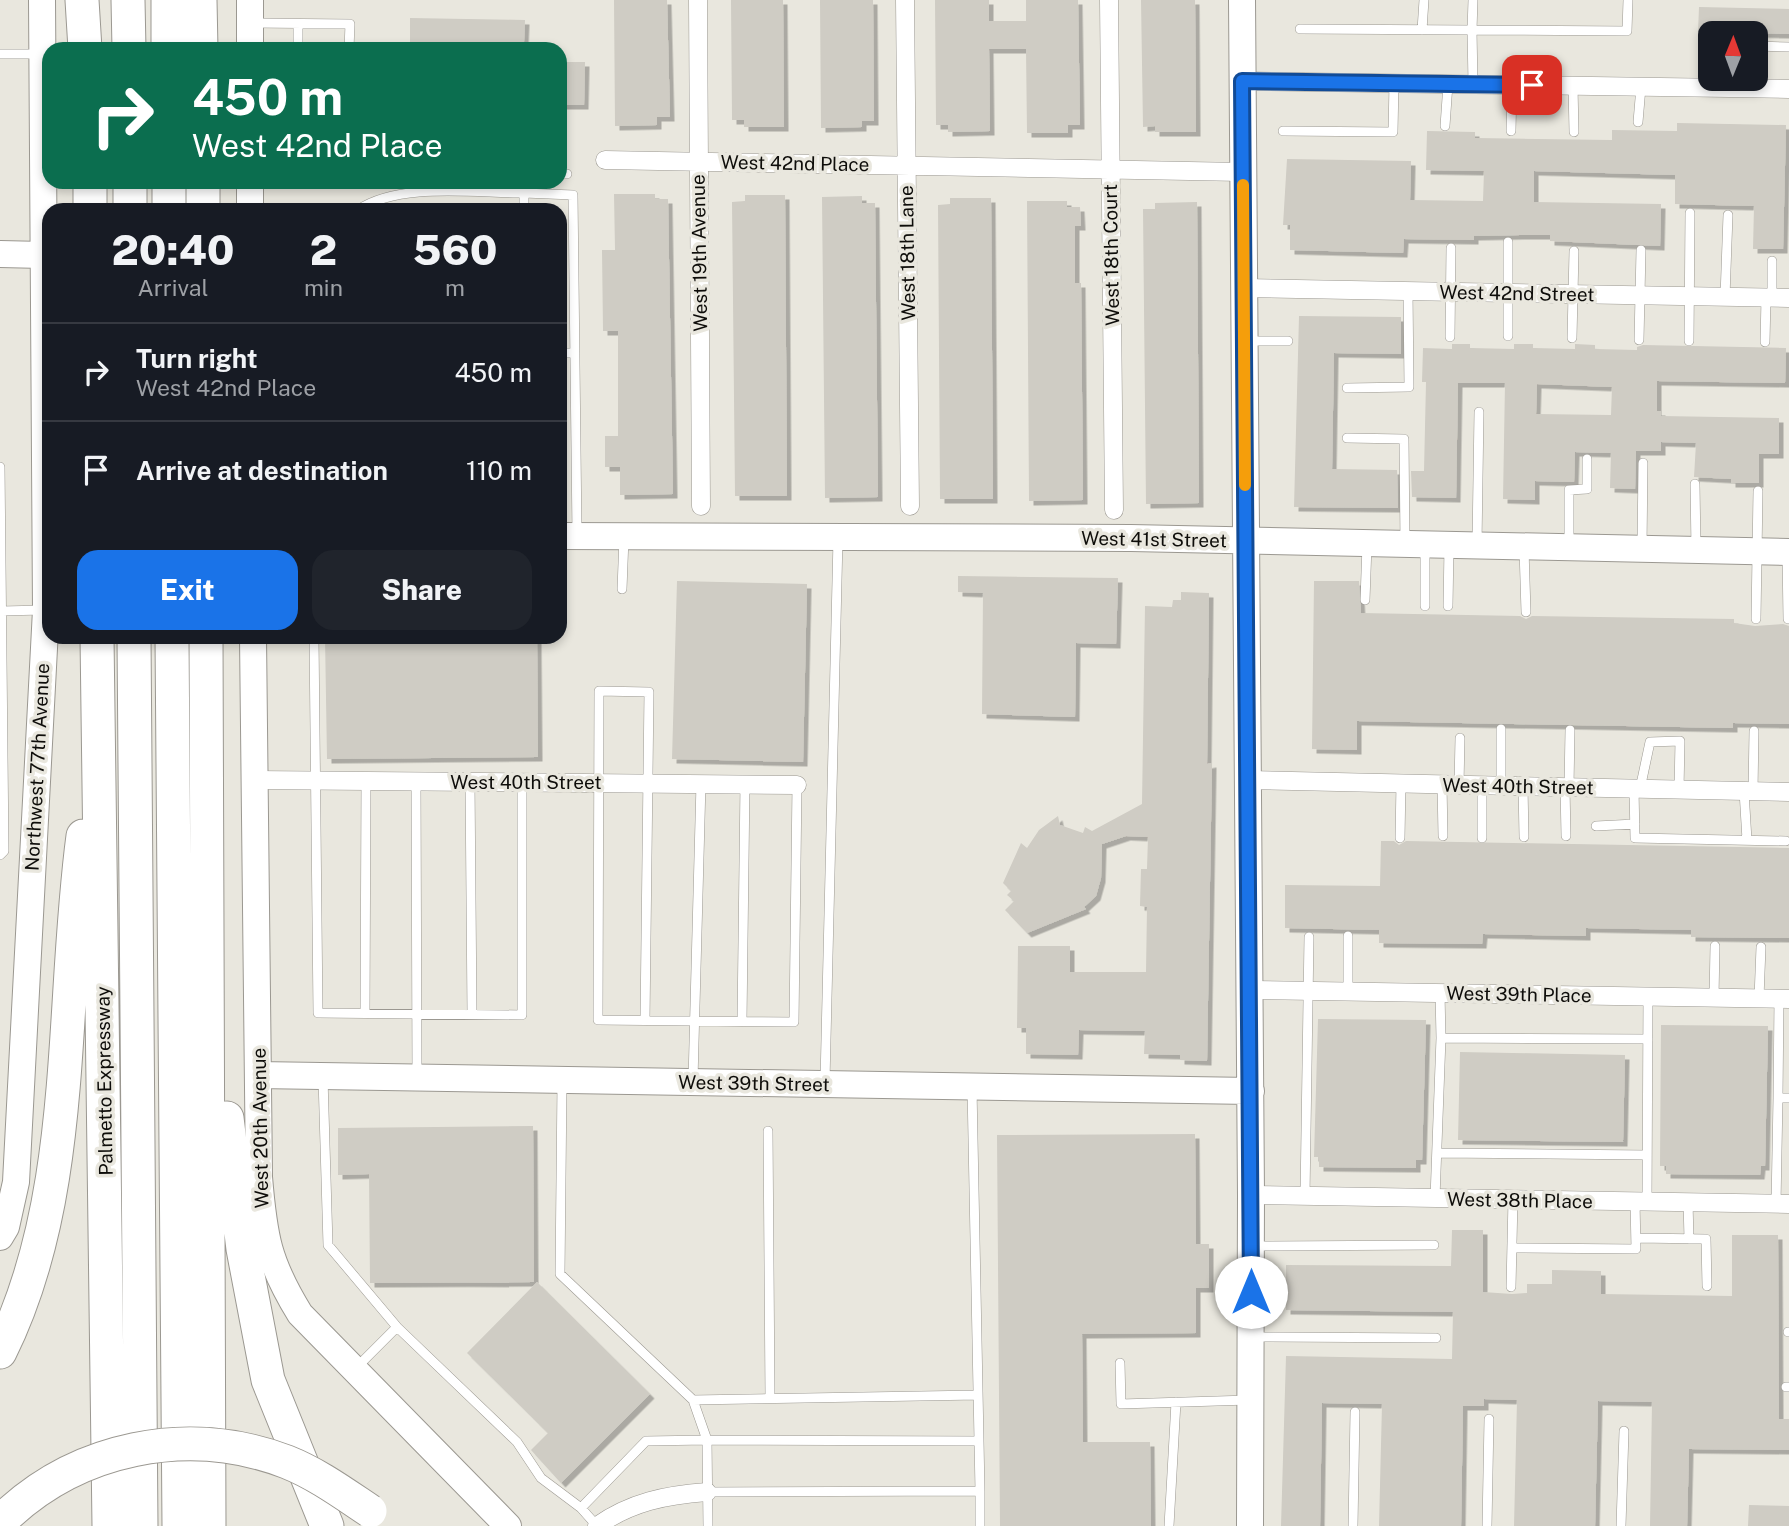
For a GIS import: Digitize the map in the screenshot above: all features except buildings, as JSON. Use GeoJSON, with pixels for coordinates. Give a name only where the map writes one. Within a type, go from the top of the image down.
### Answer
{"type":"FeatureCollection","features":[{"type":"Feature","properties":{"kind":"highway"},"geometry":{"type":"LineString","coordinates":[[82,0],[85,42]]}},
{"type":"Feature","properties":{"kind":"highway"},"geometry":{"type":"LineString","coordinates":[[90,0],[90,42]]}},
{"type":"Feature","properties":{"kind":"highway"},"geometry":{"type":"LineString","coordinates":[[128,0],[129,42]]}},
{"type":"Feature","properties":{"kind":"highway"},"geometry":{"type":"LineString","coordinates":[[167,0],[168,42]]}},
{"type":"Feature","properties":{"kind":"highway"},"geometry":{"type":"LineString","coordinates":[[200,0],[201,42]]}},
{"type":"Feature","properties":{"kind":"highway","name":"Palmetto Expressway"},"geometry":{"type":"LineString","coordinates":[[97,644],[109,1526]]}},
{"type":"Feature","properties":{"kind":"highway"},"geometry":{"type":"LineString","coordinates":[[134,644],[141,1526]]}},
{"type":"Feature","properties":{"kind":"highway"},"geometry":{"type":"LineString","coordinates":[[172,644],[179,1526]]}},
{"type":"Feature","properties":{"kind":"highway"},"geometry":{"type":"LineString","coordinates":[[206,644],[209,1526]]}},
{"type":"Feature","properties":{"kind":"highway"},"geometry":{"type":"LineString","coordinates":[[0,1352],[14,1324],[38,1255],[52,1192],[78,875],[83,835],[99,776]]}},
{"type":"Feature","properties":{"kind":"highway"},"geometry":{"type":"LineString","coordinates":[[105,1145],[135,807]]}},
{"type":"Feature","properties":{"kind":"highway"},"geometry":{"type":"LineString","coordinates":[[208,928],[233,1173],[254,1318],[268,1380],[327,1526]]}},
{"type":"Feature","properties":{"kind":"highway"},"geometry":{"type":"LineString","coordinates":[[0,1522],[41,1488],[83,1465],[132,1449],[190,1443],[251,1451],[288,1462],[323,1479],[378,1519]]}},
{"type":"Feature","properties":{"kind":"street","name":"Northwest 77th Avenue"},"geometry":{"type":"LineString","coordinates":[[41,0],[42,54]]}},
{"type":"Feature","properties":{"kind":"street","name":"West 19th Avenue"},"geometry":{"type":"LineString","coordinates":[[698,0],[701,506]]}},
{"type":"Feature","properties":{"kind":"street","name":"West 18th Lane"},"geometry":{"type":"LineString","coordinates":[[905,0],[909,506]]}},
{"type":"Feature","properties":{"kind":"street","name":"West 18th Court"},"geometry":{"type":"LineString","coordinates":[[1109,0],[1114,510]]}},
{"type":"Feature","properties":{"kind":"street"},"geometry":{"type":"LineString","coordinates":[[1242,0],[1251,1091],[1250,1526]]}},
{"type":"Feature","properties":{"kind":"street"},"geometry":{"type":"LineString","coordinates":[[1242,81],[1789,89]]}},
{"type":"Feature","properties":{"kind":"street","name":"West 42nd Place"},"geometry":{"type":"LineString","coordinates":[[605,160],[906,164],[1110,172]]}},
{"type":"Feature","properties":{"kind":"street"},"geometry":{"type":"LineString","coordinates":[[1110,172],[1242,172]]}},
{"type":"Feature","properties":{"kind":"street"},"geometry":{"type":"LineString","coordinates":[[0,254],[42,255]]}},
{"type":"Feature","properties":{"kind":"street","name":"West 42nd Street"},"geometry":{"type":"LineString","coordinates":[[1244,288],[1776,298]]}},
{"type":"Feature","properties":{"kind":"street","name":"West 41st Street"},"geometry":{"type":"LineString","coordinates":[[568,536],[1245,541],[1788,552]]}},
{"type":"Feature","properties":{"kind":"street","name":"Northwest 77th Avenue"},"geometry":{"type":"LineString","coordinates":[[0,1237],[6,1227],[16,1182],[44,644]]}},
{"type":"Feature","properties":{"kind":"street","name":"West 20th Avenue"},"geometry":{"type":"LineString","coordinates":[[253,644],[259,1177],[267,1249],[281,1283],[300,1314],[352,1371],[508,1526]]}},
{"type":"Feature","properties":{"kind":"street","name":"West 40th Street"},"geometry":{"type":"LineString","coordinates":[[255,780],[797,785]]}},
{"type":"Feature","properties":{"kind":"street","name":"West 40th Street"},"geometry":{"type":"LineString","coordinates":[[1248,780],[1789,792]]}},
{"type":"Feature","properties":{"kind":"street","name":"West 39th Place"},"geometry":{"type":"LineString","coordinates":[[1250,990],[1784,999]]}},
{"type":"Feature","properties":{"kind":"street","name":"West 39th Street"},"geometry":{"type":"LineString","coordinates":[[258,1075],[1251,1091]]}},
{"type":"Feature","properties":{"kind":"street","name":"West 38th Place"},"geometry":{"type":"LineString","coordinates":[[1251,1195],[1782,1204]]}},
{"type":"Feature","properties":{"kind":"street"},"geometry":{"type":"LineString","coordinates":[[597,1526],[614,1514],[667,1495],[707,1492]]}},
{"type":"Feature","properties":{"kind":"lane"},"geometry":{"type":"LineString","coordinates":[[1422,30],[1424,0]]}},
{"type":"Feature","properties":{"kind":"lane"},"geometry":{"type":"LineString","coordinates":[[1473,0],[1473,84]]}},
{"type":"Feature","properties":{"kind":"lane"},"geometry":{"type":"LineString","coordinates":[[1300,29],[1627,31],[1628,0]]}},
{"type":"Feature","properties":{"kind":"lane"},"geometry":{"type":"LineString","coordinates":[[250,24],[350,24],[349,42]]}},
{"type":"Feature","properties":{"kind":"lane"},"geometry":{"type":"LineString","coordinates":[[298,24],[298,42]]}},
{"type":"Feature","properties":{"kind":"lane"},"geometry":{"type":"LineString","coordinates":[[1768,46],[1789,47]]}},
{"type":"Feature","properties":{"kind":"lane"},"geometry":{"type":"LineString","coordinates":[[0,54],[42,54]]}},
{"type":"Feature","properties":{"kind":"lane"},"geometry":{"type":"LineString","coordinates":[[1283,131],[1393,131],[1394,83]]}},
{"type":"Feature","properties":{"kind":"lane"},"geometry":{"type":"LineString","coordinates":[[1445,126],[1448,84]]}},
{"type":"Feature","properties":{"kind":"lane"},"geometry":{"type":"LineString","coordinates":[[1511,131],[1512,85]]}},
{"type":"Feature","properties":{"kind":"lane"},"geometry":{"type":"LineString","coordinates":[[1573,86],[1574,132]]}},
{"type":"Feature","properties":{"kind":"lane"},"geometry":{"type":"LineString","coordinates":[[1638,122],[1640,87]]}},
{"type":"Feature","properties":{"kind":"lane"},"geometry":{"type":"LineString","coordinates":[[524,193],[524,203]]}},
{"type":"Feature","properties":{"kind":"lane"},"geometry":{"type":"LineString","coordinates":[[369,203],[393,194],[573,195],[575,353],[568,536]]}},
{"type":"Feature","properties":{"kind":"lane"},"geometry":{"type":"LineString","coordinates":[[1689,341],[1690,213]]}},
{"type":"Feature","properties":{"kind":"lane"},"geometry":{"type":"LineString","coordinates":[[1725,297],[1728,215]]}},
{"type":"Feature","properties":{"kind":"lane"},"geometry":{"type":"LineString","coordinates":[[1508,242],[1508,337]]}},
{"type":"Feature","properties":{"kind":"lane"},"geometry":{"type":"LineString","coordinates":[[1450,337],[1451,248]]}},
{"type":"Feature","properties":{"kind":"lane"},"geometry":{"type":"LineString","coordinates":[[1639,340],[1641,250]]}},
{"type":"Feature","properties":{"kind":"lane"},"geometry":{"type":"LineString","coordinates":[[1572,338],[1574,251]]}},
{"type":"Feature","properties":{"kind":"lane"},"geometry":{"type":"LineString","coordinates":[[1765,342],[1776,298],[1772,261]]}},
{"type":"Feature","properties":{"kind":"lane"},"geometry":{"type":"LineString","coordinates":[[1347,388],[1409,387],[1408,291]]}},
{"type":"Feature","properties":{"kind":"lane"},"geometry":{"type":"LineString","coordinates":[[1245,341],[1288,341]]}},
{"type":"Feature","properties":{"kind":"lane"},"geometry":{"type":"LineString","coordinates":[[567,354],[575,353]]}},
{"type":"Feature","properties":{"kind":"lane"},"geometry":{"type":"LineString","coordinates":[[1477,546],[1479,412]]}},
{"type":"Feature","properties":{"kind":"lane"},"geometry":{"type":"LineString","coordinates":[[1347,438],[1404,439],[1426,545],[1448,606]]}},
{"type":"Feature","properties":{"kind":"lane"},"geometry":{"type":"LineString","coordinates":[[1569,548],[1569,490],[1587,489],[1587,459]]}},
{"type":"Feature","properties":{"kind":"lane"},"geometry":{"type":"LineString","coordinates":[[1642,549],[1643,463]]}},
{"type":"Feature","properties":{"kind":"lane"},"geometry":{"type":"LineString","coordinates":[[0,467],[4,851],[0,855]]}},
{"type":"Feature","properties":{"kind":"lane"},"geometry":{"type":"LineString","coordinates":[[1695,484],[1696,551]]}},
{"type":"Feature","properties":{"kind":"lane"},"geometry":{"type":"LineString","coordinates":[[1756,619],[1758,491]]}},
{"type":"Feature","properties":{"kind":"lane"},"geometry":{"type":"LineString","coordinates":[[622,589],[624,536]]}},
{"type":"Feature","properties":{"kind":"lane"},"geometry":{"type":"LineString","coordinates":[[825,1084],[838,537]]}},
{"type":"Feature","properties":{"kind":"lane"},"geometry":{"type":"LineString","coordinates":[[1365,600],[1367,544]]}},
{"type":"Feature","properties":{"kind":"lane"},"geometry":{"type":"LineString","coordinates":[[1425,606],[1426,545]]}},
{"type":"Feature","properties":{"kind":"lane"},"geometry":{"type":"LineString","coordinates":[[1524,547],[1526,612]]}},
{"type":"Feature","properties":{"kind":"lane"},"geometry":{"type":"LineString","coordinates":[[1788,552],[1788,619]]}},
{"type":"Feature","properties":{"kind":"lane"},"geometry":{"type":"LineString","coordinates":[[2,611],[42,610]]}},
{"type":"Feature","properties":{"kind":"lane"},"geometry":{"type":"LineString","coordinates":[[314,644],[318,1013],[522,1015],[522,782]]}},
{"type":"Feature","properties":{"kind":"lane"},"geometry":{"type":"LineString","coordinates":[[645,1020],[649,692],[599,691],[601,782],[598,1020],[794,1022],[797,785]]}},
{"type":"Feature","properties":{"kind":"lane"},"geometry":{"type":"LineString","coordinates":[[1501,729],[1501,786]]}},
{"type":"Feature","properties":{"kind":"lane"},"geometry":{"type":"LineString","coordinates":[[1566,836],[1570,730]]}},
{"type":"Feature","properties":{"kind":"lane"},"geometry":{"type":"LineString","coordinates":[[1747,840],[1754,731]]}},
{"type":"Feature","properties":{"kind":"lane"},"geometry":{"type":"LineString","coordinates":[[1443,836],[1460,738]]}},
{"type":"Feature","properties":{"kind":"lane"},"geometry":{"type":"LineString","coordinates":[[1679,790],[1680,741],[1650,742],[1637,789],[1635,838],[1786,841]]}},
{"type":"Feature","properties":{"kind":"lane"},"geometry":{"type":"LineString","coordinates":[[365,1013],[366,781]]}},
{"type":"Feature","properties":{"kind":"lane"},"geometry":{"type":"LineString","coordinates":[[416,781],[417,1078]]}},
{"type":"Feature","properties":{"kind":"lane"},"geometry":{"type":"LineString","coordinates":[[470,782],[472,1014]]}},
{"type":"Feature","properties":{"kind":"lane"},"geometry":{"type":"LineString","coordinates":[[694,1082],[701,783]]}},
{"type":"Feature","properties":{"kind":"lane"},"geometry":{"type":"LineString","coordinates":[[742,1021],[745,783]]}},
{"type":"Feature","properties":{"kind":"lane"},"geometry":{"type":"LineString","coordinates":[[1400,838],[1401,783]]}},
{"type":"Feature","properties":{"kind":"lane"},"geometry":{"type":"LineString","coordinates":[[1482,785],[1482,838]]}},
{"type":"Feature","properties":{"kind":"lane"},"geometry":{"type":"LineString","coordinates":[[1523,786],[1524,837]]}},
{"type":"Feature","properties":{"kind":"lane"},"geometry":{"type":"LineString","coordinates":[[1596,826],[1635,824]]}},
{"type":"Feature","properties":{"kind":"lane"},"geometry":{"type":"LineString","coordinates":[[1348,936],[1348,991]]}},
{"type":"Feature","properties":{"kind":"lane"},"geometry":{"type":"LineString","coordinates":[[1305,1196],[1309,937]]}},
{"type":"Feature","properties":{"kind":"lane"},"geometry":{"type":"LineString","coordinates":[[1714,998],[1715,946]]}},
{"type":"Feature","properties":{"kind":"lane"},"geometry":{"type":"LineString","coordinates":[[1759,998],[1761,947]]}},
{"type":"Feature","properties":{"kind":"lane"},"geometry":{"type":"LineString","coordinates":[[1435,1198],[1440,993]]}},
{"type":"Feature","properties":{"kind":"lane"},"geometry":{"type":"LineString","coordinates":[[1511,1248],[1636,1249],[1647,1155],[1647,996]]}},
{"type":"Feature","properties":{"kind":"lane"},"geometry":{"type":"LineString","coordinates":[[1782,1204],[1778,1098],[1784,999]]}},
{"type":"Feature","properties":{"kind":"lane"},"geometry":{"type":"LineString","coordinates":[[1441,1038],[1648,1039]]}},
{"type":"Feature","properties":{"kind":"lane"},"geometry":{"type":"LineString","coordinates":[[323,1076],[328,1245],[397,1326],[517,1443],[541,1478],[581,1508],[597,1526]]}},
{"type":"Feature","properties":{"kind":"lane"},"geometry":{"type":"LineString","coordinates":[[562,1080],[560,1274],[693,1400],[707,1440],[708,1526]]}},
{"type":"Feature","properties":{"kind":"lane"},"geometry":{"type":"LineString","coordinates":[[972,1086],[980,1526]]}},
{"type":"Feature","properties":{"kind":"lane"},"geometry":{"type":"LineString","coordinates":[[1778,1098],[1789,1098]]}},
{"type":"Feature","properties":{"kind":"lane"},"geometry":{"type":"LineString","coordinates":[[768,1131],[770,1397]]}},
{"type":"Feature","properties":{"kind":"lane"},"geometry":{"type":"LineString","coordinates":[[1437,1153],[1647,1155]]}},
{"type":"Feature","properties":{"kind":"lane"},"geometry":{"type":"LineString","coordinates":[[1511,1287],[1513,1199]]}},
{"type":"Feature","properties":{"kind":"lane"},"geometry":{"type":"LineString","coordinates":[[1688,1202],[1689,1238]]}},
{"type":"Feature","properties":{"kind":"lane"},"geometry":{"type":"LineString","coordinates":[[1636,1238],[1706,1239],[1707,1286]]}},
{"type":"Feature","properties":{"kind":"lane"},"geometry":{"type":"LineString","coordinates":[[1251,1246],[1434,1245]]}},
{"type":"Feature","properties":{"kind":"lane"},"geometry":{"type":"LineString","coordinates":[[352,1371],[397,1326]]}},
{"type":"Feature","properties":{"kind":"lane"},"geometry":{"type":"LineString","coordinates":[[1251,1337],[1436,1338]]}},
{"type":"Feature","properties":{"kind":"lane"},"geometry":{"type":"LineString","coordinates":[[1120,1363],[1121,1404],[1250,1399]]}},
{"type":"Feature","properties":{"kind":"lane"},"geometry":{"type":"LineString","coordinates":[[693,1400],[978,1395]]}},
{"type":"Feature","properties":{"kind":"lane"},"geometry":{"type":"LineString","coordinates":[[1169,1526],[1176,1402]]}},
{"type":"Feature","properties":{"kind":"lane"},"geometry":{"type":"LineString","coordinates":[[1353,1526],[1355,1412]]}},
{"type":"Feature","properties":{"kind":"lane"},"geometry":{"type":"LineString","coordinates":[[1487,1526],[1489,1419]]}},
{"type":"Feature","properties":{"kind":"lane"},"geometry":{"type":"LineString","coordinates":[[1621,1526],[1624,1431]]}},
{"type":"Feature","properties":{"kind":"lane"},"geometry":{"type":"LineString","coordinates":[[581,1508],[646,1441],[979,1441]]}},
{"type":"Feature","properties":{"kind":"lane"},"geometry":{"type":"LineString","coordinates":[[707,1492],[980,1492]]}},
{"type":"Feature","properties":{"kind":"slow traffic"},"geometry":{"type":"LineString","coordinates":[[1243,185],[1245,485]]}},
{"type":"Feature","properties":{"kind":"route"},"geometry":{"type":"LineString","coordinates":[[1251,1292],[1242,81],[1532,85]]}}]}
